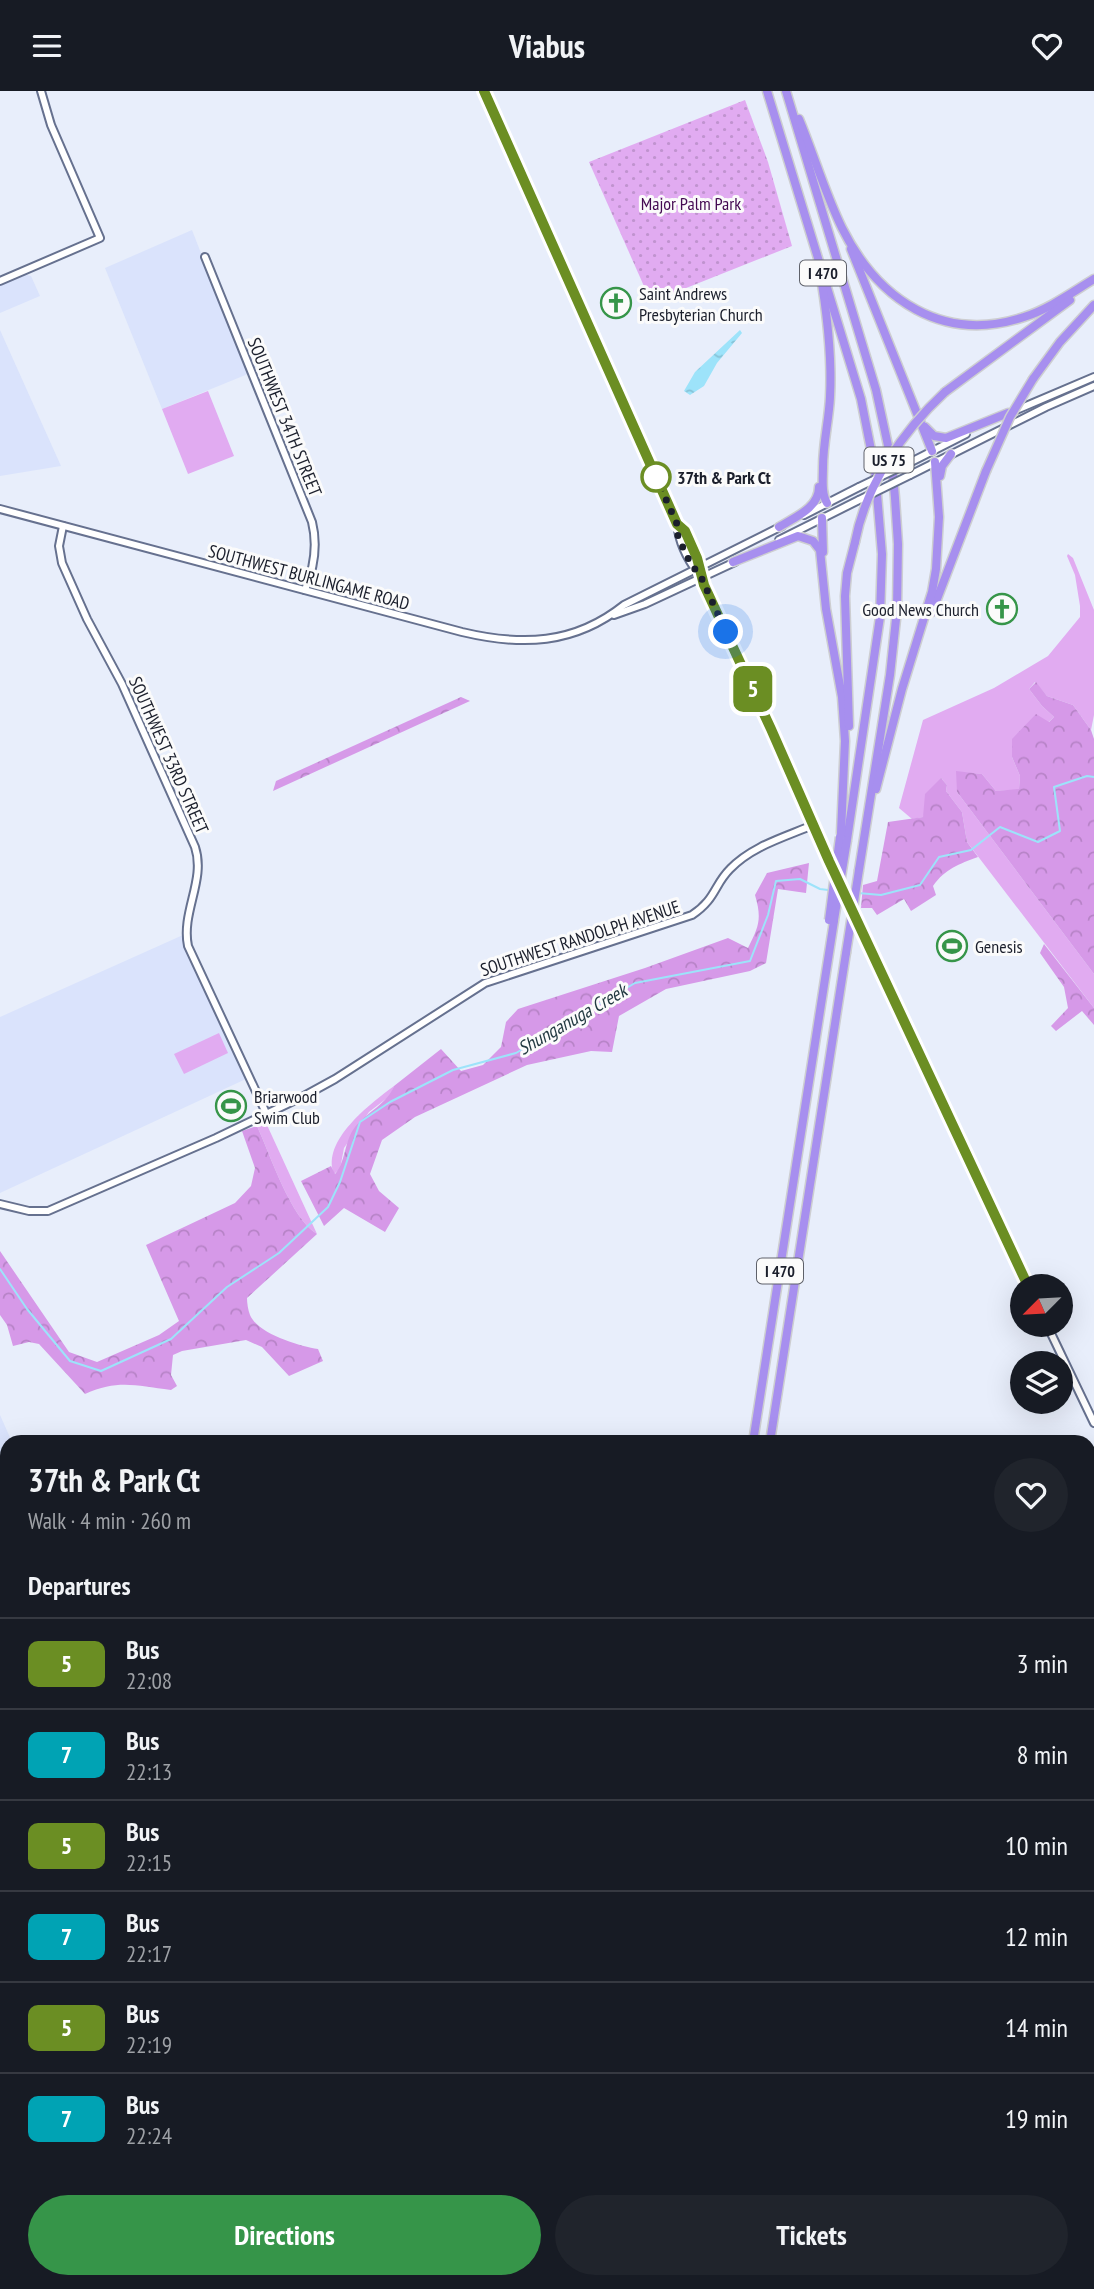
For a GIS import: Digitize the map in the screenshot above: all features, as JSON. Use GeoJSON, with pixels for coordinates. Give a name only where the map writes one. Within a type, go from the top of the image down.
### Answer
{"type":"FeatureCollection","features":[{"type":"Feature","properties":{"kind":"highway","name":"I 470"},"geometry":{"type":"LineString","coordinates":[[754,1435],[825,983],[842,836],[878,640],[881,584],[880,523],[875,470],[863,409],[767,91]]}},
{"type":"Feature","properties":{"kind":"highway","name":"I 470"},"geometry":{"type":"LineString","coordinates":[[772,1435],[890,675],[897,610],[898,544],[892,464],[876,390],[786,91]]}},
{"type":"Feature","properties":{"kind":"highway"},"geometry":{"type":"LineString","coordinates":[[786,91],[932,451]]}},
{"type":"Feature","properties":{"kind":"highway"},"geometry":{"type":"LineString","coordinates":[[843,229],[871,272],[898,299],[928,316],[962,325],[986,325],[1023,317],[1051,306],[1094,280]]}},
{"type":"Feature","properties":{"kind":"highway"},"geometry":{"type":"LineString","coordinates":[[817,254],[829,334],[830,401],[823,457],[823,494],[827,503]]}},
{"type":"Feature","properties":{"kind":"highway","name":"US 75"},"geometry":{"type":"LineString","coordinates":[[842,836],[849,739],[845,596],[847,573],[866,506],[890,458],[918,420],[945,392],[1094,280]]}},
{"type":"Feature","properties":{"kind":"highway"},"geometry":{"type":"LineString","coordinates":[[899,704],[986,471],[1010,417],[1032,379],[1060,342],[1094,305]]}},
{"type":"Feature","properties":{"kind":"highway"},"geometry":{"type":"LineString","coordinates":[[779,527],[810,507],[817,498],[822,432],[830,401]]}},
{"type":"Feature","properties":{"kind":"highway"},"geometry":{"type":"LineString","coordinates":[[917,413],[927,431],[941,438],[954,436],[978,423],[1008,413]]}},
{"type":"Feature","properties":{"kind":"highway"},"geometry":{"type":"LineString","coordinates":[[939,517],[943,502],[941,470],[951,454]]}},
{"type":"Feature","properties":{"kind":"highway"},"geometry":{"type":"LineString","coordinates":[[871,801],[932,592],[939,517],[935,461]]}},
{"type":"Feature","properties":{"kind":"highway"},"geometry":{"type":"LineString","coordinates":[[822,518],[826,609],[842,697],[845,741],[842,836]]}},
{"type":"Feature","properties":{"kind":"highway"},"geometry":{"type":"LineString","coordinates":[[733,562],[798,536],[808,538],[816,544],[822,562]]}},
{"type":"Feature","properties":{"kind":"main road"},"geometry":{"type":"LineString","coordinates":[[0,281],[100,237],[47,115],[41,91]]}},
{"type":"Feature","properties":{"kind":"main road"},"geometry":{"type":"LineString","coordinates":[[484,91],[677,524],[685,531],[697,558],[697,569],[813,825],[1022,1274]]}},
{"type":"Feature","properties":{"kind":"main road","name":"SOUTHWEST 34TH STREET"},"geometry":{"type":"LineString","coordinates":[[205,257],[312,522],[314,557],[305,590]]}},
{"type":"Feature","properties":{"kind":"main road","name":"SOUTHWEST BURLINGAME ROAD"},"geometry":{"type":"LineString","coordinates":[[0,509],[486,638],[528,641],[555,637],[584,628],[611,615],[624,605],[1008,413],[1094,377]]}},
{"type":"Feature","properties":{"kind":"main road","name":"SOUTHWEST BURLINGAME ROAD"},"geometry":{"type":"LineString","coordinates":[[611,615],[645,604],[1094,386]]}},
{"type":"Feature","properties":{"kind":"main road"},"geometry":{"type":"LineString","coordinates":[[932,451],[935,461]]}},
{"type":"Feature","properties":{"kind":"main road"},"geometry":{"type":"LineString","coordinates":[[822,518],[827,503],[834,508],[844,507]]}},
{"type":"Feature","properties":{"kind":"main road","name":"SOUTHWEST 33RD STREET"},"geometry":{"type":"LineString","coordinates":[[63,526],[59,546],[62,563],[122,684],[195,847],[199,867],[186,923],[188,946],[267,1115]]}},
{"type":"Feature","properties":{"kind":"main road","name":"SOUTHWEST RANDOLPH AVENUE"},"geometry":{"type":"LineString","coordinates":[[0,1204],[29,1211],[48,1211],[267,1115],[327,1083],[485,983],[692,915],[712,898],[727,871],[740,859],[813,825]]}},
{"type":"Feature","properties":{"kind":"main road"},"geometry":{"type":"LineString","coordinates":[[1053,1337],[1094,1423]]}},
{"type":"Feature","properties":{"kind":"shaded area"},"geometry":{"type":"Polygon","coordinates":[[[192,230],[248,374],[162,409],[105,268],[192,230]]]}},
{"type":"Feature","properties":{"kind":"shaded area"},"geometry":{"type":"Polygon","coordinates":[[[23,274],[31,276],[40,296],[0,313],[0,285],[23,274]]]}},
{"type":"Feature","properties":{"kind":"shaded area"},"geometry":{"type":"Polygon","coordinates":[[[0,330],[61,466],[0,476],[0,330]]]}},
{"type":"Feature","properties":{"kind":"shaded area"},"geometry":{"type":"Polygon","coordinates":[[[183,935],[184,944],[246,1079],[0,1193],[0,1017],[183,935]]]}},
{"type":"Feature","properties":{"kind":"shaded area"},"geometry":{"type":"Polygon","coordinates":[[[0,1415],[9,1435],[0,1435],[0,1415]]]}},
{"type":"Feature","properties":{"kind":"green space","name":"Major Palm Park"},"geometry":{"type":"Polygon","coordinates":[[[745,100],[768,162],[792,246],[651,302],[589,162],[745,100]]]}},
{"type":"Feature","properties":{"kind":"green space"},"geometry":{"type":"Polygon","coordinates":[[[208,391],[234,456],[188,474],[162,409],[208,391]]]}},
{"type":"Feature","properties":{"kind":"green space"},"geometry":{"type":"Polygon","coordinates":[[[1068,554],[1073,558],[1094,610],[1094,715],[1091,730],[1073,705],[1047,696],[1035,682],[1029,689],[1054,717],[1012,757],[1020,776],[1019,790],[996,791],[982,774],[957,772],[957,792],[1094,974],[1094,1008],[967,842],[962,812],[946,791],[947,785],[941,778],[923,817],[912,819],[899,808],[923,720],[994,688],[1048,656],[1080,617],[1075,575],[1068,554]]]}},
{"type":"Feature","properties":{"kind":"green space"},"geometry":{"type":"Polygon","coordinates":[[[1036,682],[1047,696],[1073,705],[1091,730],[1094,739],[1094,974],[957,792],[956,771],[982,774],[996,791],[1019,789],[1020,776],[1012,757],[1012,739],[1036,714],[1049,722],[1054,717],[1029,689],[1036,682]]]}},
{"type":"Feature","properties":{"kind":"green space"},"geometry":{"type":"Polygon","coordinates":[[[461,697],[470,701],[273,791],[276,781],[461,697]]]}},
{"type":"Feature","properties":{"kind":"green space"},"geometry":{"type":"Polygon","coordinates":[[[941,778],[947,785],[946,791],[962,812],[967,842],[978,857],[942,875],[933,886],[936,895],[911,911],[904,899],[877,915],[872,908],[861,908],[863,885],[877,881],[888,822],[923,817],[925,794],[941,778]]]}},
{"type":"Feature","properties":{"kind":"green space"},"geometry":{"type":"Polygon","coordinates":[[[809,863],[806,893],[778,889],[766,963],[750,971],[666,989],[619,1016],[612,1052],[591,1051],[527,1065],[415,1117],[382,1140],[370,1174],[379,1191],[399,1208],[385,1232],[344,1208],[324,1226],[301,1181],[331,1166],[335,1174],[355,1127],[387,1098],[394,1086],[441,1049],[461,1071],[483,1065],[501,1047],[506,1022],[518,1009],[728,938],[748,948],[758,922],[755,895],[767,873],[809,863]]]}},
{"type":"Feature","properties":{"kind":"green space"},"geometry":{"type":"Polygon","coordinates":[[[1044,944],[1094,1008],[1094,1025],[1082,1011],[1056,1031],[1051,1026],[1068,1008],[1064,987],[1040,953],[1044,944]]]}},
{"type":"Feature","properties":{"kind":"green space"},"geometry":{"type":"Polygon","coordinates":[[[219,1033],[228,1053],[184,1074],[174,1054],[219,1033]]]}},
{"type":"Feature","properties":{"kind":"green space"},"geometry":{"type":"Polygon","coordinates":[[[394,1086],[391,1095],[369,1112],[344,1148],[340,1169],[334,1174],[332,1161],[341,1136],[361,1113],[394,1086]]]}},
{"type":"Feature","properties":{"kind":"green space"},"geometry":{"type":"Polygon","coordinates":[[[263,1123],[267,1125],[317,1234],[298,1215],[282,1185],[257,1126],[263,1123]]]}},
{"type":"Feature","properties":{"kind":"green space"},"geometry":{"type":"Polygon","coordinates":[[[257,1126],[290,1201],[307,1226],[317,1234],[247,1298],[250,1315],[254,1322],[270,1333],[290,1342],[318,1349],[323,1361],[289,1376],[262,1347],[246,1340],[182,1351],[173,1355],[171,1375],[177,1386],[171,1390],[118,1385],[85,1394],[39,1344],[29,1342],[13,1346],[7,1325],[0,1315],[0,1251],[69,1352],[97,1362],[159,1335],[179,1321],[146,1245],[235,1203],[251,1186],[255,1168],[242,1131],[257,1126]]]}},
{"type":"Feature","properties":{"kind":"water"},"geometry":{"type":"Polygon","coordinates":[[[740,330],[742,333],[717,363],[704,386],[690,395],[684,391],[695,372],[740,330]]]}},
{"type":"Feature","properties":{"kind":"waterway","name":"Shunganuga Creek"},"geometry":{"type":"LineString","coordinates":[[858,893],[881,895],[920,885],[939,857],[971,850],[1000,827],[1038,842],[1060,831],[1054,787],[1087,776],[1094,777]]}},
{"type":"Feature","properties":{"kind":"waterway","name":"Shunganuga Creek"},"geometry":{"type":"LineString","coordinates":[[0,1269],[27,1309],[70,1361],[101,1371],[171,1339],[227,1287],[279,1253],[328,1207],[340,1182],[360,1122],[390,1102],[453,1070],[516,1053],[635,983],[750,961],[768,915],[776,881],[800,879],[828,890]]}},
{"type":"Feature","properties":{"kind":"bus line","name":"5"},"geometry":{"type":"LineString","coordinates":[[484,91],[677,524],[685,531],[691,544],[704,585],[862,934],[1022,1274]]}},
{"type":"Feature","properties":{"kind":"place","name":"Saint Andrews Presbyterian Church"},"geometry":{"type":"Point","coordinates":[616,303]}},
{"type":"Feature","properties":{"kind":"place","name":"37th & Park Ct"},"geometry":{"type":"Point","coordinates":[656,477]}},
{"type":"Feature","properties":{"kind":"place","name":"Good News Church"},"geometry":{"type":"Point","coordinates":[1002,609]}},
{"type":"Feature","properties":{"kind":"place","name":"Genesis"},"geometry":{"type":"Point","coordinates":[952,946]}},
{"type":"Feature","properties":{"kind":"place","name":"Briarwood Swim Club"},"geometry":{"type":"Point","coordinates":[231,1106]}},
{"type":"Feature","properties":{"kind":"route"},"geometry":{"type":"LineString","coordinates":[[656,477],[677,524],[678,537],[691,564],[701,577],[726,632]]}}]}
